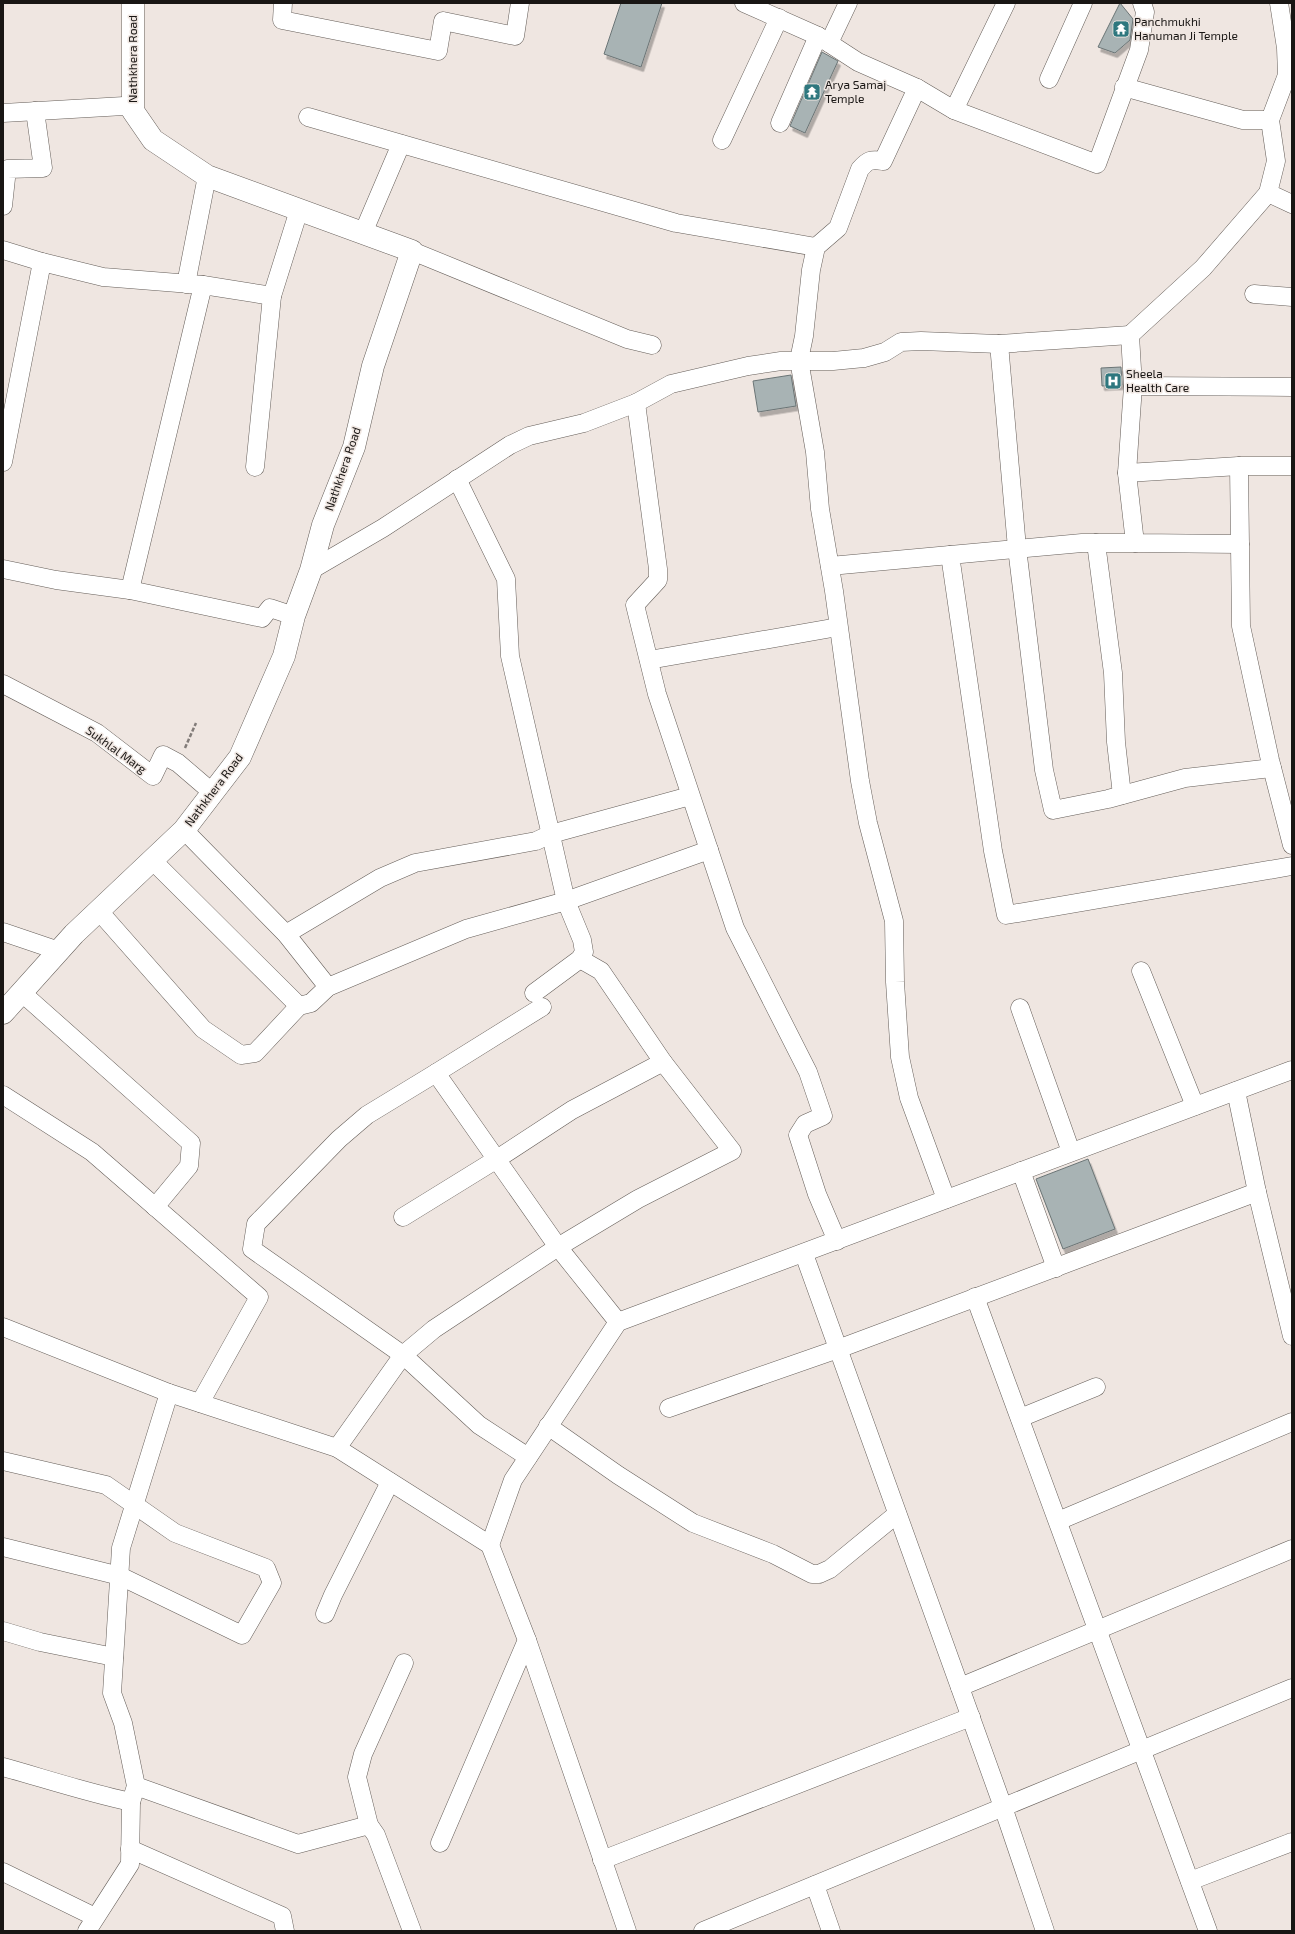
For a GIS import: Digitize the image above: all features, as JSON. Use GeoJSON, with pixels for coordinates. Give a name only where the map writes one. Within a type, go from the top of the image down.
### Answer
{"type":"FeatureCollection","features":[{"type":"Feature","properties":{"kind":"street","name":"Nathkhera Road"},"geometry":{"type":"LineString","coordinates":[[3,1013],[98,910],[184,830],[214,793],[240,757],[284,656],[294,616],[311,570],[323,525],[354,447],[373,366],[412,251],[207,176],[154,140],[133,111],[132,3]]}},
{"type":"Feature","properties":{"kind":"street"},"geometry":{"type":"LineString","coordinates":[[282,3],[282,20],[438,51],[443,21],[515,36],[520,3]]}},
{"type":"Feature","properties":{"kind":"street"},"geometry":{"type":"LineString","coordinates":[[744,3],[824,39],[858,62],[917,88],[954,110],[1097,164],[1124,87],[1139,50],[1145,12],[1142,3]]}},
{"type":"Feature","properties":{"kind":"street"},"geometry":{"type":"LineString","coordinates":[[780,123],[824,39],[848,3]]}},
{"type":"Feature","properties":{"kind":"street"},"geometry":{"type":"LineString","coordinates":[[954,110],[1006,3]]}},
{"type":"Feature","properties":{"kind":"street"},"geometry":{"type":"LineString","coordinates":[[1049,79],[1083,3]]}},
{"type":"Feature","properties":{"kind":"street"},"geometry":{"type":"LineString","coordinates":[[311,570],[384,528],[510,444],[556,429],[584,423],[636,403],[671,384],[748,366],[798,360],[833,361],[864,358],[885,352],[901,342],[921,340],[999,344],[1130,335],[1203,268],[1268,193],[1276,161],[1270,120],[1289,71],[1278,3]]}},
{"type":"Feature","properties":{"kind":"street"},"geometry":{"type":"LineString","coordinates":[[722,140],[779,18]]}},
{"type":"Feature","properties":{"kind":"street"},"geometry":{"type":"LineString","coordinates":[[1124,87],[1243,120],[1270,120]]}},
{"type":"Feature","properties":{"kind":"street"},"geometry":{"type":"LineString","coordinates":[[917,88],[883,161],[871,159],[866,161],[860,169],[838,228],[816,247],[811,270],[804,336],[798,360],[815,452],[820,509],[830,566],[860,781],[868,823],[894,921],[895,982],[900,1057],[909,1098],[946,1199]]}},
{"type":"Feature","properties":{"kind":"street"},"geometry":{"type":"LineString","coordinates":[[3,113],[124,106],[133,111]]}},
{"type":"Feature","properties":{"kind":"street"},"geometry":{"type":"LineString","coordinates":[[3,206],[7,169],[43,168],[35,111]]}},
{"type":"Feature","properties":{"kind":"street"},"geometry":{"type":"LineString","coordinates":[[308,117],[676,223],[816,247]]}},
{"type":"Feature","properties":{"kind":"street"},"geometry":{"type":"LineString","coordinates":[[363,234],[401,144]]}},
{"type":"Feature","properties":{"kind":"street"},"geometry":{"type":"LineString","coordinates":[[130,590],[195,284],[207,176]]}},
{"type":"Feature","properties":{"kind":"street"},"geometry":{"type":"LineString","coordinates":[[1268,193],[1292,204]]}},
{"type":"Feature","properties":{"kind":"street"},"geometry":{"type":"LineString","coordinates":[[255,468],[272,296],[299,210]]}},
{"type":"Feature","properties":{"kind":"street"},"geometry":{"type":"LineString","coordinates":[[3,250],[42,262],[103,277],[195,284],[272,296]]}},
{"type":"Feature","properties":{"kind":"street"},"geometry":{"type":"LineString","coordinates":[[412,251],[627,339],[652,345]]}},
{"type":"Feature","properties":{"kind":"street"},"geometry":{"type":"LineString","coordinates":[[3,462],[42,262]]}},
{"type":"Feature","properties":{"kind":"street"},"geometry":{"type":"LineString","coordinates":[[1254,294],[1292,297]]}},
{"type":"Feature","properties":{"kind":"street"},"geometry":{"type":"LineString","coordinates":[[1130,335],[1133,386],[1127,473],[1135,543]]}},
{"type":"Feature","properties":{"kind":"street"},"geometry":{"type":"LineString","coordinates":[[999,344],[1017,548],[1044,770],[1053,810],[1122,795],[1184,778],[1280,778]]}},
{"type":"Feature","properties":{"kind":"street"},"geometry":{"type":"LineString","coordinates":[[1133,386],[1292,387]]}},
{"type":"Feature","properties":{"kind":"street"},"geometry":{"type":"LineString","coordinates":[[636,403],[658,569],[658,580],[635,605],[657,694],[690,796],[736,928],[808,1072],[823,1116],[805,1124],[798,1135],[817,1194],[837,1241]]}},
{"type":"Feature","properties":{"kind":"street"},"geometry":{"type":"LineString","coordinates":[[1127,473],[1239,466],[1292,466]]}},
{"type":"Feature","properties":{"kind":"street"},"geometry":{"type":"LineString","coordinates":[[1239,466],[1241,626],[1280,778],[1292,846]]}},
{"type":"Feature","properties":{"kind":"street"},"geometry":{"type":"LineString","coordinates":[[457,479],[506,580],[510,656],[566,901],[582,940],[584,952],[580,959],[538,1000],[436,1073],[367,1115],[339,1139],[256,1224],[252,1249],[403,1355],[479,1425],[528,1457]]}},
{"type":"Feature","properties":{"kind":"street"},"geometry":{"type":"LineString","coordinates":[[830,566],[1017,548],[1096,543],[1240,544]]}},
{"type":"Feature","properties":{"kind":"street"},"geometry":{"type":"LineString","coordinates":[[1096,543],[1113,673],[1116,742],[1122,795]]}},
{"type":"Feature","properties":{"kind":"street"},"geometry":{"type":"LineString","coordinates":[[950,555],[994,851],[1006,915],[1292,866]]}},
{"type":"Feature","properties":{"kind":"street"},"geometry":{"type":"LineString","coordinates":[[3,569],[56,580],[130,590],[262,618],[270,608],[294,616]]}},
{"type":"Feature","properties":{"kind":"street"},"geometry":{"type":"LineString","coordinates":[[649,660],[838,627]]}},
{"type":"Feature","properties":{"kind":"street","name":"Sukhlal Marg"},"geometry":{"type":"LineString","coordinates":[[3,684],[97,733],[153,776],[163,755],[178,764],[214,793]]}},
{"type":"Feature","properties":{"kind":"street"},"geometry":{"type":"LineString","coordinates":[[286,934],[380,878],[415,862],[536,841],[551,834],[690,796]]}},
{"type":"Feature","properties":{"kind":"street"},"geometry":{"type":"LineString","coordinates":[[184,830],[286,934],[328,987]]}},
{"type":"Feature","properties":{"kind":"street"},"geometry":{"type":"LineString","coordinates":[[98,910],[203,1029],[242,1055],[255,1053],[299,1006],[311,1003],[328,987],[466,929],[566,901],[709,850]]}},
{"type":"Feature","properties":{"kind":"street"},"geometry":{"type":"LineString","coordinates":[[152,860],[299,1006]]}},
{"type":"Feature","properties":{"kind":"street"},"geometry":{"type":"LineString","coordinates":[[3,932],[59,951]]}},
{"type":"Feature","properties":{"kind":"street"},"geometry":{"type":"LineString","coordinates":[[337,1448],[403,1355],[434,1329],[558,1247],[638,1199],[732,1151],[663,1062],[601,970],[580,959]]}},
{"type":"Feature","properties":{"kind":"street"},"geometry":{"type":"LineString","coordinates":[[1141,971],[1195,1106]]}},
{"type":"Feature","properties":{"kind":"street"},"geometry":{"type":"LineString","coordinates":[[21,992],[191,1143],[189,1166],[155,1207]]}},
{"type":"Feature","properties":{"kind":"street"},"geometry":{"type":"LineString","coordinates":[[1020,1008],[1071,1152]]}},
{"type":"Feature","properties":{"kind":"street"},"geometry":{"type":"LineString","coordinates":[[402,1217],[497,1159],[572,1110],[663,1062]]}},
{"type":"Feature","properties":{"kind":"street"},"geometry":{"type":"LineString","coordinates":[[490,1545],[513,1480],[618,1322],[804,1254],[946,1199],[1292,1070]]}},
{"type":"Feature","properties":{"kind":"street"},"geometry":{"type":"LineString","coordinates":[[436,1073],[558,1247],[618,1322]]}},
{"type":"Feature","properties":{"kind":"street"},"geometry":{"type":"LineString","coordinates":[[1236,1091],[1257,1192],[1285,1273],[1292,1336]]}},
{"type":"Feature","properties":{"kind":"street"},"geometry":{"type":"LineString","coordinates":[[3,1095],[92,1152],[259,1297],[200,1403]]}},
{"type":"Feature","properties":{"kind":"street"},"geometry":{"type":"LineString","coordinates":[[1021,1171],[1056,1268]]}},
{"type":"Feature","properties":{"kind":"street"},"geometry":{"type":"LineString","coordinates":[[669,1408],[838,1349],[1257,1192]]}},
{"type":"Feature","properties":{"kind":"street"},"geometry":{"type":"LineString","coordinates":[[804,1254],[1003,1807],[1044,1931]]}},
{"type":"Feature","properties":{"kind":"street"},"geometry":{"type":"LineString","coordinates":[[975,1298],[1208,1931]]}},
{"type":"Feature","properties":{"kind":"street"},"geometry":{"type":"LineString","coordinates":[[3,1327],[168,1393],[337,1448],[490,1545],[527,1640],[627,1931]]}},
{"type":"Feature","properties":{"kind":"street"},"geometry":{"type":"LineString","coordinates":[[1020,1418],[1096,1387]]}},
{"type":"Feature","properties":{"kind":"street"},"geometry":{"type":"LineString","coordinates":[[3,1872],[91,1924],[130,1864],[134,1794],[123,1723],[112,1693],[121,1548],[168,1393]]}},
{"type":"Feature","properties":{"kind":"street"},"geometry":{"type":"LineString","coordinates":[[1058,1521],[1292,1422]]}},
{"type":"Feature","properties":{"kind":"street"},"geometry":{"type":"LineString","coordinates":[[548,1426],[618,1475],[693,1523],[773,1554],[812,1574],[819,1574],[830,1569],[898,1514]]}},
{"type":"Feature","properties":{"kind":"street"},"geometry":{"type":"LineString","coordinates":[[3,1461],[106,1485],[176,1533],[266,1568],[272,1583],[242,1635],[120,1576],[3,1547]]}},
{"type":"Feature","properties":{"kind":"street"},"geometry":{"type":"LineString","coordinates":[[325,1614],[333,1595],[390,1482]]}},
{"type":"Feature","properties":{"kind":"street"},"geometry":{"type":"LineString","coordinates":[[960,1687],[1292,1549]]}},
{"type":"Feature","properties":{"kind":"street"},"geometry":{"type":"LineString","coordinates":[[3,1631],[40,1642],[114,1658]]}},
{"type":"Feature","properties":{"kind":"street"},"geometry":{"type":"LineString","coordinates":[[440,1843],[527,1640]]}},
{"type":"Feature","properties":{"kind":"street"},"geometry":{"type":"LineString","coordinates":[[404,1663],[363,1754],[357,1778],[370,1825],[376,1835],[412,1931]]}},
{"type":"Feature","properties":{"kind":"street"},"geometry":{"type":"LineString","coordinates":[[703,1931],[1292,1688]]}},
{"type":"Feature","properties":{"kind":"street"},"geometry":{"type":"LineString","coordinates":[[602,1860],[971,1717]]}},
{"type":"Feature","properties":{"kind":"street"},"geometry":{"type":"LineString","coordinates":[[3,1768],[51,1781],[87,1793],[134,1794],[298,1844],[370,1825]]}},
{"type":"Feature","properties":{"kind":"street"},"geometry":{"type":"LineString","coordinates":[[1190,1881],[1292,1842]]}},
{"type":"Feature","properties":{"kind":"street"},"geometry":{"type":"LineString","coordinates":[[130,1849],[282,1916],[285,1931]]}},
{"type":"Feature","properties":{"kind":"street"},"geometry":{"type":"LineString","coordinates":[[814,1885],[831,1931]]}},
{"type":"Feature","properties":{"kind":"path"},"geometry":{"type":"LineString","coordinates":[[178,764],[196,723]]}},
{"type":"Feature","properties":{"kind":"building"},"geometry":{"type":"Polygon","coordinates":[[[621,3],[662,3],[641,67],[604,54],[621,3]]]}},
{"type":"Feature","properties":{"kind":"building","name":"Panchmukhi Hanuman Ji Temple"},"geometry":{"type":"Polygon","coordinates":[[[1120,3],[1133,19],[1130,40],[1115,53],[1098,47],[1120,3]]]}},
{"type":"Feature","properties":{"kind":"building","name":"Arya Samaj Temple"},"geometry":{"type":"Polygon","coordinates":[[[822,52],[838,61],[805,133],[790,126],[822,52]]]}},
{"type":"Feature","properties":{"kind":"building"},"geometry":{"type":"Polygon","coordinates":[[[1121,367],[1122,385],[1102,386],[1101,368],[1121,367]]]}},
{"type":"Feature","properties":{"kind":"building"},"geometry":{"type":"Polygon","coordinates":[[[791,375],[796,406],[758,412],[753,381],[791,375]]]}},
{"type":"Feature","properties":{"kind":"building"},"geometry":{"type":"Polygon","coordinates":[[[1088,1159],[1115,1229],[1063,1249],[1036,1179],[1088,1159]]]}},
{"type":"Feature","properties":{"kind":"place","name":"Panchmukhi Hanuman Ji Temple"},"geometry":{"type":"Point","coordinates":[1121,29]}},
{"type":"Feature","properties":{"kind":"place","name":"Arya Samaj Temple"},"geometry":{"type":"Point","coordinates":[812,92]}},
{"type":"Feature","properties":{"kind":"place","name":"Sheela Health Care"},"geometry":{"type":"Point","coordinates":[1113,381]}}]}
